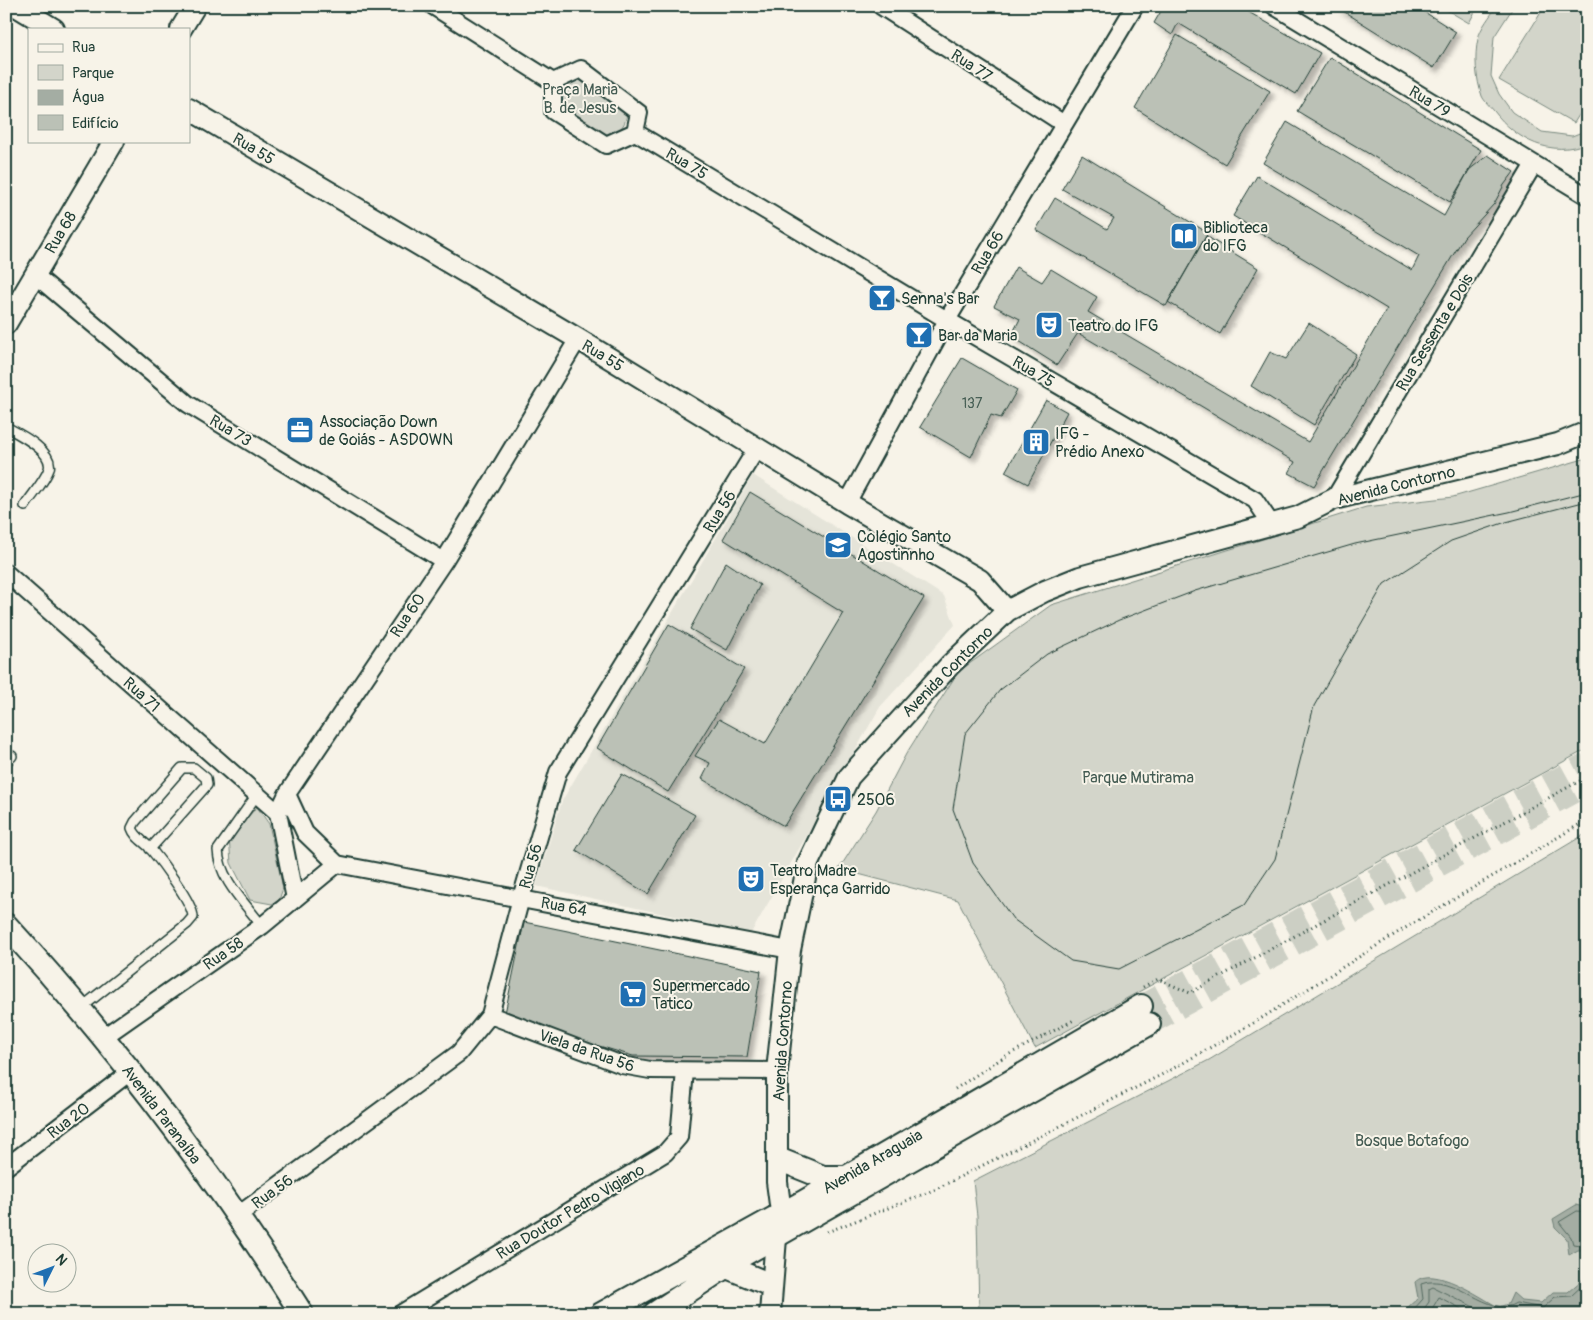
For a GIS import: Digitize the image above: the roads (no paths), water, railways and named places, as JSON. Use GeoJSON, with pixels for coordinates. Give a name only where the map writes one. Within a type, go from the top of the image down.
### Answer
{"type":"FeatureCollection","features":[{"type":"Feature","properties":{"kind":"main road","name":"Avenida Paranaíba"},"geometry":{"type":"LineString","coordinates":[[6,925],[104,1036],[237,1216],[302,1314]]}},
{"type":"Feature","properties":{"kind":"main road","name":"Avenida Araguaia"},"geometry":{"type":"LineString","coordinates":[[601,1314],[1142,1007],[776,1238],[742,1255],[727,1267],[654,1314]]}},
{"type":"Feature","properties":{"kind":"main road"},"geometry":{"type":"LineString","coordinates":[[778,1159],[823,1177],[844,1177]]}},
{"type":"Feature","properties":{"kind":"main road"},"geometry":{"type":"LineString","coordinates":[[727,1267],[771,1285]]}},
{"type":"Feature","properties":{"kind":"street"},"geometry":{"type":"LineString","coordinates":[[16,6],[52,28]]}},
{"type":"Feature","properties":{"kind":"street"},"geometry":{"type":"LineString","coordinates":[[182,28],[195,6]]}},
{"type":"Feature","properties":{"kind":"street"},"geometry":{"type":"LineString","coordinates":[[433,6],[553,82]]}},
{"type":"Feature","properties":{"kind":"street","name":"Rua 77"},"geometry":{"type":"LineString","coordinates":[[881,6],[1064,124]]}},
{"type":"Feature","properties":{"kind":"street","name":"Rua 66"},"geometry":{"type":"LineString","coordinates":[[847,503],[947,320],[1135,6]]}},
{"type":"Feature","properties":{"kind":"street","name":"Rua 79"},"geometry":{"type":"LineString","coordinates":[[1274,6],[1587,196]]}},
{"type":"Feature","properties":{"kind":"street"},"geometry":{"type":"LineString","coordinates":[[581,69],[639,113],[635,132],[606,146],[553,111],[553,82],[581,69]]}},
{"type":"Feature","properties":{"kind":"street","name":"Rua 55"},"geometry":{"type":"LineString","coordinates":[[190,110],[578,339],[847,503],[980,580],[1007,612]]}},
{"type":"Feature","properties":{"kind":"street","name":"Rua 75"},"geometry":{"type":"LineString","coordinates":[[635,132],[947,320],[1255,500],[1272,524]]}},
{"type":"Feature","properties":{"kind":"street","name":"Rua 68"},"geometry":{"type":"LineString","coordinates":[[6,324],[113,142]]}},
{"type":"Feature","properties":{"kind":"street","name":"Rua Sessenta e Dois"},"geometry":{"type":"LineString","coordinates":[[1334,500],[1534,164]]}},
{"type":"Feature","properties":{"kind":"street","name":"Rua 73"},"geometry":{"type":"LineString","coordinates":[[35,275],[188,404],[444,560]]}},
{"type":"Feature","properties":{"kind":"street","name":"Rua 60"},"geometry":{"type":"LineString","coordinates":[[278,813],[287,794],[444,560],[578,339]]}},
{"type":"Feature","properties":{"kind":"street","name":"Avenida Contorno"},"geometry":{"type":"LineString","coordinates":[[770,1314],[776,1238],[781,1212],[777,1182],[777,1072],[790,950],[808,863],[849,777],[950,665],[1007,612],[1046,591],[1080,576],[1298,517],[1334,500],[1558,444],[1587,432]]}},
{"type":"Feature","properties":{"kind":"street","name":"Rua 56"},"geometry":{"type":"LineString","coordinates":[[237,1216],[458,1053],[490,1015],[521,898],[558,772],[757,448]]}},
{"type":"Feature","properties":{"kind":"street","name":"Rua 71"},"geometry":{"type":"LineString","coordinates":[[6,573],[256,796],[278,813]]}},
{"type":"Feature","properties":{"kind":"street"},"geometry":{"type":"LineString","coordinates":[[287,794],[305,833],[337,864]]}},
{"type":"Feature","properties":{"kind":"street"},"geometry":{"type":"LineString","coordinates":[[278,813],[295,899]]}},
{"type":"Feature","properties":{"kind":"street","name":"Rua 64"},"geometry":{"type":"LineString","coordinates":[[337,864],[790,950]]}},
{"type":"Feature","properties":{"kind":"street","name":"Rua 58"},"geometry":{"type":"LineString","coordinates":[[104,1036],[262,926],[337,864]]}},
{"type":"Feature","properties":{"kind":"street","name":"Viela da Rua 56"},"geometry":{"type":"LineString","coordinates":[[490,1015],[622,1065],[650,1070],[777,1072]]}},
{"type":"Feature","properties":{"kind":"street","name":"Rua Doutor Pedro Vigiano"},"geometry":{"type":"LineString","coordinates":[[400,1314],[666,1153],[678,1137],[685,1071]]}},
{"type":"Feature","properties":{"kind":"street","name":"Rua 20"},"geometry":{"type":"LineString","coordinates":[[6,1167],[130,1072]]}},
{"type":"Feature","properties":{"kind":"lane"},"geometry":{"type":"LineString","coordinates":[[6,426],[42,449],[49,460],[49,468],[25,506]]}},
{"type":"Feature","properties":{"kind":"lane"},"geometry":{"type":"LineString","coordinates":[[81,1008],[187,924],[192,917],[190,905],[150,849],[134,834],[132,828],[135,822],[182,768],[194,768],[206,778],[208,785],[150,849]]}},
{"type":"Feature","properties":{"kind":"lane"},"geometry":{"type":"LineString","coordinates":[[256,796],[218,850],[218,856],[222,873],[262,926]]}},
{"type":"Feature","properties":{"kind":"water"},"geometry":{"type":"Polygon","coordinates":[[[1576,1205],[1587,1208],[1587,1262],[1584,1250],[1578,1250],[1569,1255],[1567,1239],[1555,1227],[1553,1219],[1576,1205]]]}},
{"type":"Feature","properties":{"kind":"water"},"geometry":{"type":"Polygon","coordinates":[[[1587,1269],[1587,1314],[1409,1314],[1407,1308],[1418,1298],[1415,1282],[1423,1277],[1444,1279],[1469,1290],[1498,1307],[1508,1304],[1513,1293],[1522,1301],[1541,1303],[1553,1292],[1568,1292],[1582,1280],[1587,1269]]]}},
{"type":"Feature","properties":{"kind":"tunnel"},"geometry":{"type":"LineString","coordinates":[[1141,1006],[1587,763]]}},
{"type":"Feature","properties":{"kind":"tunnel"},"geometry":{"type":"LineString","coordinates":[[1149,1024],[1587,785]]}},
{"type":"Feature","properties":{"kind":"tram line"},"geometry":{"type":"LineString","coordinates":[[1587,492],[1509,512],[1355,544],[1195,591],[1119,620],[1047,654],[1000,690],[965,734],[953,809],[973,863],[1013,919],[1071,961],[1119,969],[1244,905],[1275,859],[1314,706],[1384,584],[1451,541],[1506,522],[1587,501]]}},
{"type":"Feature","properties":{"kind":"place","name":"Biblioteca do IFG"},"geometry":{"type":"Point","coordinates":[1184,236]}},
{"type":"Feature","properties":{"kind":"place","name":"Senna's Bar"},"geometry":{"type":"Point","coordinates":[882,298]}},
{"type":"Feature","properties":{"kind":"place","name":"Teatro do IFG"},"geometry":{"type":"Point","coordinates":[1049,325]}},
{"type":"Feature","properties":{"kind":"place","name":"Bar da Maria"},"geometry":{"type":"Point","coordinates":[919,335]}},
{"type":"Feature","properties":{"kind":"place","name":"Associação Down de Goiás - ASDOWN"},"geometry":{"type":"Point","coordinates":[300,430]}},
{"type":"Feature","properties":{"kind":"place","name":"IFG - Prédio Anexo"},"geometry":{"type":"Point","coordinates":[1036,442]}},
{"type":"Feature","properties":{"kind":"place","name":"Colégio Santo Agostinnho"},"geometry":{"type":"Point","coordinates":[838,545]}},
{"type":"Feature","properties":{"kind":"place","name":"2506"},"geometry":{"type":"Point","coordinates":[838,799]}},
{"type":"Feature","properties":{"kind":"place","name":"Teatro Madre Esperança Garrido"},"geometry":{"type":"Point","coordinates":[751,879]}},
{"type":"Feature","properties":{"kind":"place","name":"Supermercado Tatico"},"geometry":{"type":"Point","coordinates":[633,994]}},
{"type":"Feature","properties":{"kind":"park label","name":"Praça Maria B. de Jesus"},"geometry":{"type":"Point","coordinates":[580,98]}},
{"type":"Feature","properties":{"kind":"park label","name":"Parque Mutirama"},"geometry":{"type":"Point","coordinates":[1138,777]}},
{"type":"Feature","properties":{"kind":"park label","name":"Bosque Botafogo"},"geometry":{"type":"Point","coordinates":[1412,1140]}}]}
